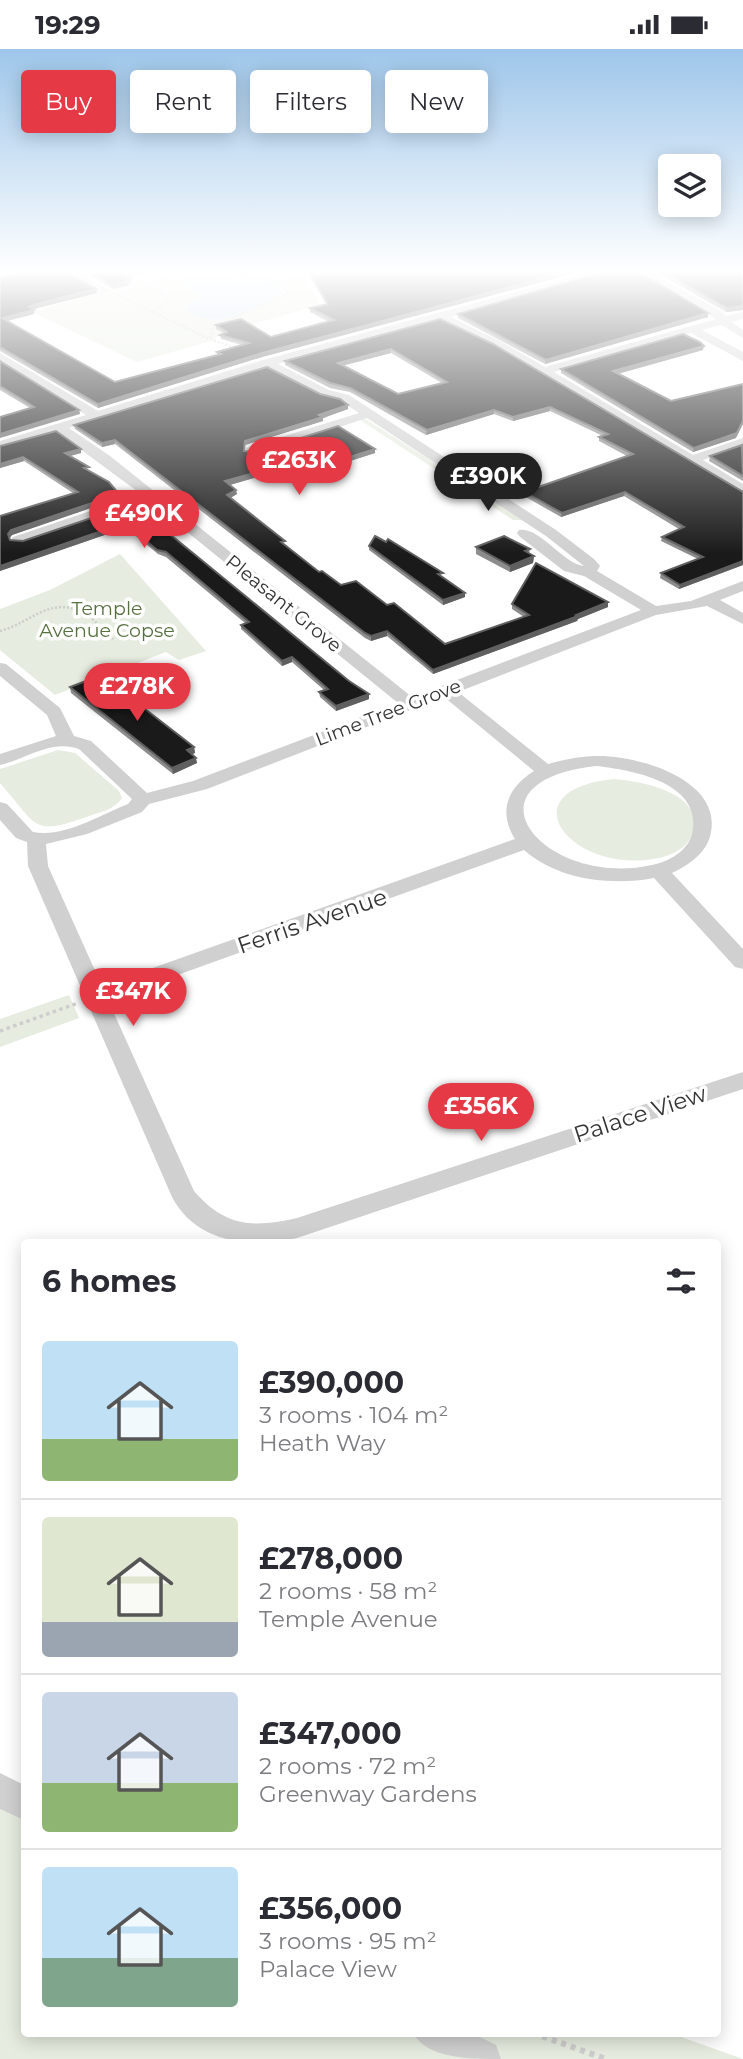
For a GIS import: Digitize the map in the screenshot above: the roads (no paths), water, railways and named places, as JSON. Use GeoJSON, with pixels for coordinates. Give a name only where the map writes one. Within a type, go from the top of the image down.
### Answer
{"type":"FeatureCollection","features":[{"type":"Feature","properties":{"kind":"street"},"geometry":{"type":"LineString","coordinates":[[16,366],[96,415]]}},
{"type":"Feature","properties":{"kind":"street"},"geometry":{"type":"LineString","coordinates":[[0,445],[259,366]]}},
{"type":"Feature","properties":{"kind":"street"},"geometry":{"type":"LineString","coordinates":[[273,366],[325,393],[345,398],[534,522],[589,562],[592,566],[589,572]]}},
{"type":"Feature","properties":{"kind":"street"},"geometry":{"type":"LineString","coordinates":[[535,366],[743,490]]}},
{"type":"Feature","properties":{"kind":"street"},"geometry":{"type":"LineString","coordinates":[[544,371],[562,366]]}},
{"type":"Feature","properties":{"kind":"street"},"geometry":{"type":"LineString","coordinates":[[325,393],[324,399],[327,402],[516,527],[569,568],[589,572],[653,611]]}},
{"type":"Feature","properties":{"kind":"street"},"geometry":{"type":"LineString","coordinates":[[251,451],[368,414]]}},
{"type":"Feature","properties":{"kind":"street","name":"Pleasant Grove"},"geometry":{"type":"LineString","coordinates":[[59,428],[100,455],[410,704]]}},
{"type":"Feature","properties":{"kind":"street"},"geometry":{"type":"LineString","coordinates":[[693,459],[743,442]]}},
{"type":"Feature","properties":{"kind":"street"},"geometry":{"type":"LineString","coordinates":[[18,540],[150,496]]}},
{"type":"Feature","properties":{"kind":"street"},"geometry":{"type":"LineString","coordinates":[[516,527],[534,522]]}},
{"type":"Feature","properties":{"kind":"street","name":"Lime Tree Grove"},"geometry":{"type":"LineString","coordinates":[[36,839],[60,837],[135,808],[142,800],[191,789],[653,611],[690,606],[743,586]]}},
{"type":"Feature","properties":{"kind":"street"},"geometry":{"type":"LineString","coordinates":[[708,600],[743,619]]}},
{"type":"Feature","properties":{"kind":"street"},"geometry":{"type":"LineString","coordinates":[[0,669],[54,712],[67,739]]}},
{"type":"Feature","properties":{"kind":"street"},"geometry":{"type":"LineString","coordinates":[[445,690],[546,772]]}},
{"type":"Feature","properties":{"kind":"street"},"geometry":{"type":"LineString","coordinates":[[0,760],[67,739],[85,745],[137,790],[142,800]]}},
{"type":"Feature","properties":{"kind":"street"},"geometry":{"type":"LineString","coordinates":[[615,762],[652,771],[683,787],[701,810],[704,822],[703,834],[688,855],[658,870],[630,875],[571,868],[546,857],[527,842],[514,820],[516,798],[523,788],[546,772],[577,763],[615,762]]}},
{"type":"Feature","properties":{"kind":"street"},"geometry":{"type":"LineString","coordinates":[[0,808],[22,832],[36,839],[38,866],[95,997]]}},
{"type":"Feature","properties":{"kind":"street","name":"Ferris Avenue"},"geometry":{"type":"LineString","coordinates":[[95,997],[527,842]]}},
{"type":"Feature","properties":{"kind":"street"},"geometry":{"type":"LineString","coordinates":[[658,870],[743,962]]}},
{"type":"Feature","properties":{"kind":"street","name":"Palace View"},"geometry":{"type":"LineString","coordinates":[[95,997],[184,1197],[200,1215],[216,1225],[245,1234],[278,1233],[743,1080]]}},
{"type":"Feature","properties":{"kind":"street"},"geometry":{"type":"LineString","coordinates":[[0,1790],[21,1801]]}},
{"type":"Feature","properties":{"kind":"street"},"geometry":{"type":"LineString","coordinates":[[440,2037],[482,2059]]}},
{"type":"Feature","properties":{"kind":"park label","name":"Temple Avenue Copse"},"geometry":{"type":"Point","coordinates":[107,619]}}]}
